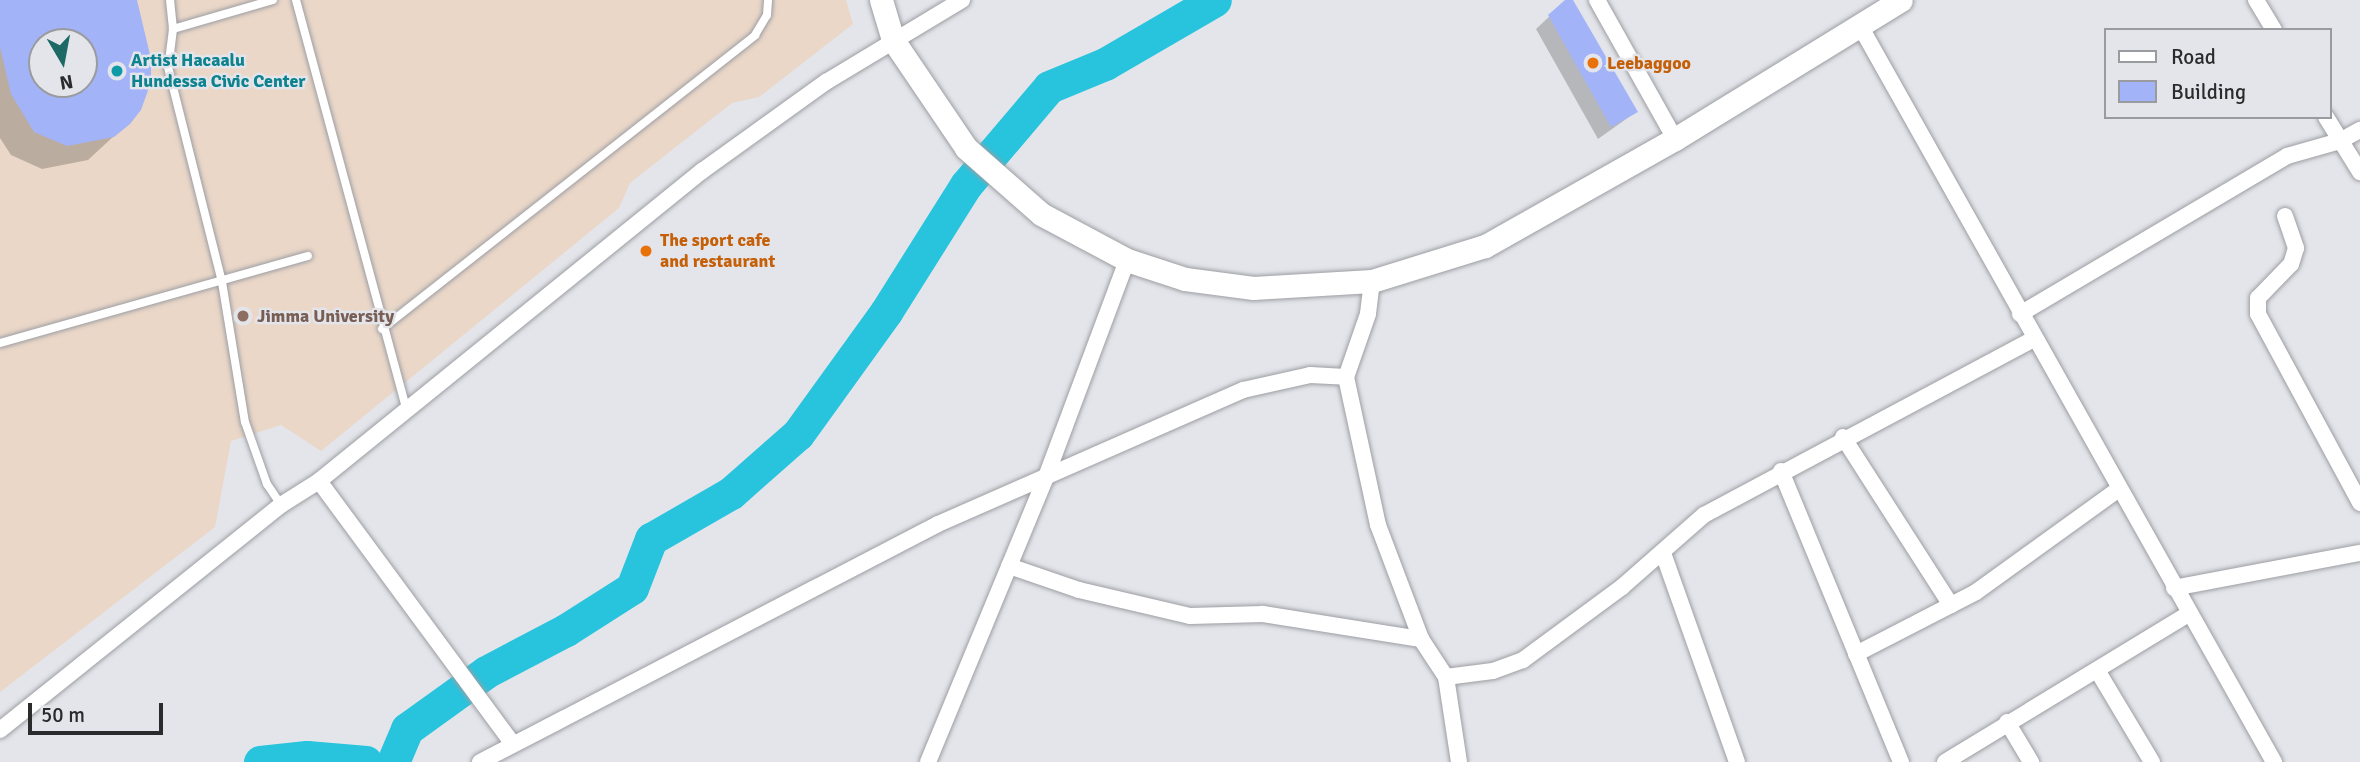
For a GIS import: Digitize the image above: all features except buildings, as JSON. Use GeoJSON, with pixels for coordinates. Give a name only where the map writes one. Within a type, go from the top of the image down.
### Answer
{"type":"FeatureCollection","features":[{"type":"Feature","properties":{"kind":"street"},"geometry":{"type":"LineString","coordinates":[[881,0],[893,40],[966,148],[1035,208],[1127,260],[1185,279],[1253,288],[1372,281],[1485,246],[1675,139],[1901,0]]}},
{"type":"Feature","properties":{"kind":"street"},"geometry":{"type":"LineString","coordinates":[[0,730],[281,505],[319,481],[702,170],[893,40],[962,0]]}},
{"type":"Feature","properties":{"kind":"street"},"geometry":{"type":"LineString","coordinates":[[1597,0],[1675,139]]}},
{"type":"Feature","properties":{"kind":"street"},"geometry":{"type":"LineString","coordinates":[[2256,0],[2273,28]]}},
{"type":"Feature","properties":{"kind":"street"},"geometry":{"type":"LineString","coordinates":[[1859,24],[2188,614],[2274,762]]}},
{"type":"Feature","properties":{"kind":"street"},"geometry":{"type":"LineString","coordinates":[[2327,119],[2360,172]]}},
{"type":"Feature","properties":{"kind":"street"},"geometry":{"type":"LineString","coordinates":[[2020,314],[2287,156],[2340,141],[2360,130]]}},
{"type":"Feature","properties":{"kind":"street"},"geometry":{"type":"LineString","coordinates":[[2285,216],[2296,248],[2291,264],[2258,298],[2258,314],[2360,503]]}},
{"type":"Feature","properties":{"kind":"street"},"geometry":{"type":"LineString","coordinates":[[928,762],[1046,477],[1127,260]]}},
{"type":"Feature","properties":{"kind":"street"},"geometry":{"type":"LineString","coordinates":[[1372,281],[1368,314],[1346,377],[1378,526],[1421,639],[1446,677],[1458,762]]}},
{"type":"Feature","properties":{"kind":"street"},"geometry":{"type":"LineString","coordinates":[[1446,677],[1493,671],[1523,660],[1663,553],[1704,515],[1843,437],[2035,338]]}},
{"type":"Feature","properties":{"kind":"street"},"geometry":{"type":"LineString","coordinates":[[485,760],[512,743],[938,524],[1243,390],[1310,375],[1346,377]]}},
{"type":"Feature","properties":{"kind":"street"},"geometry":{"type":"LineString","coordinates":[[1843,437],[1951,605]]}},
{"type":"Feature","properties":{"kind":"street"},"geometry":{"type":"LineString","coordinates":[[1782,471],[1901,762]]}},
{"type":"Feature","properties":{"kind":"street"},"geometry":{"type":"LineString","coordinates":[[319,481],[512,743]]}},
{"type":"Feature","properties":{"kind":"street"},"geometry":{"type":"LineString","coordinates":[[1856,654],[1951,605],[2119,489]]}},
{"type":"Feature","properties":{"kind":"street"},"geometry":{"type":"LineString","coordinates":[[1663,553],[1737,762]]}},
{"type":"Feature","properties":{"kind":"street"},"geometry":{"type":"LineString","coordinates":[[2174,588],[2360,553]]}},
{"type":"Feature","properties":{"kind":"street"},"geometry":{"type":"LineString","coordinates":[[1009,566],[1079,590],[1190,617],[1263,614],[1421,639]]}},
{"type":"Feature","properties":{"kind":"street"},"geometry":{"type":"LineString","coordinates":[[1945,762],[2188,614]]}},
{"type":"Feature","properties":{"kind":"street"},"geometry":{"type":"LineString","coordinates":[[2097,670],[2152,762]]}},
{"type":"Feature","properties":{"kind":"street"},"geometry":{"type":"LineString","coordinates":[[2007,722],[2031,762]]}},
{"type":"Feature","properties":{"kind":"lane"},"geometry":{"type":"LineString","coordinates":[[170,0],[173,29],[169,67],[222,282],[245,422],[267,484],[281,505]]}},
{"type":"Feature","properties":{"kind":"lane"},"geometry":{"type":"LineString","coordinates":[[173,29],[273,0]]}},
{"type":"Feature","properties":{"kind":"lane"},"geometry":{"type":"LineString","coordinates":[[296,0],[382,329],[406,408]]}},
{"type":"Feature","properties":{"kind":"lane"},"geometry":{"type":"LineString","coordinates":[[382,329],[755,35],[767,15],[768,0]]}},
{"type":"Feature","properties":{"kind":"lane"},"geometry":{"type":"LineString","coordinates":[[0,343],[308,256]]}},
{"type":"Feature","properties":{"kind":"shaded area","name":"Jimma University"},"geometry":{"type":"Polygon","coordinates":[[[0,0],[846,0],[853,24],[759,97],[732,103],[630,183],[619,208],[321,451],[281,425],[231,441],[215,527],[0,692],[0,0]]]}},
{"type":"Feature","properties":{"kind":"waterway"},"geometry":{"type":"LineString","coordinates":[[393,762],[407,729],[486,672],[566,630],[632,588],[651,539],[731,493],[798,434],[886,312],[966,185],[1049,87],[1105,64],[1215,0]]}},
{"type":"Feature","properties":{"kind":"waterway"},"geometry":{"type":"LineString","coordinates":[[260,762],[307,757],[366,762]]}},
{"type":"Feature","properties":{"kind":"place","name":"Leebaggoo"},"geometry":{"type":"Point","coordinates":[1593,63]}},
{"type":"Feature","properties":{"kind":"place","name":"Artist Hacaalu Hundessa Civic Center"},"geometry":{"type":"Point","coordinates":[117,71]}},
{"type":"Feature","properties":{"kind":"place","name":"The sport cafe and restaurant"},"geometry":{"type":"Point","coordinates":[646,251]}},
{"type":"Feature","properties":{"kind":"place","name":"Jimma University"},"geometry":{"type":"Point","coordinates":[243,316]}}]}
